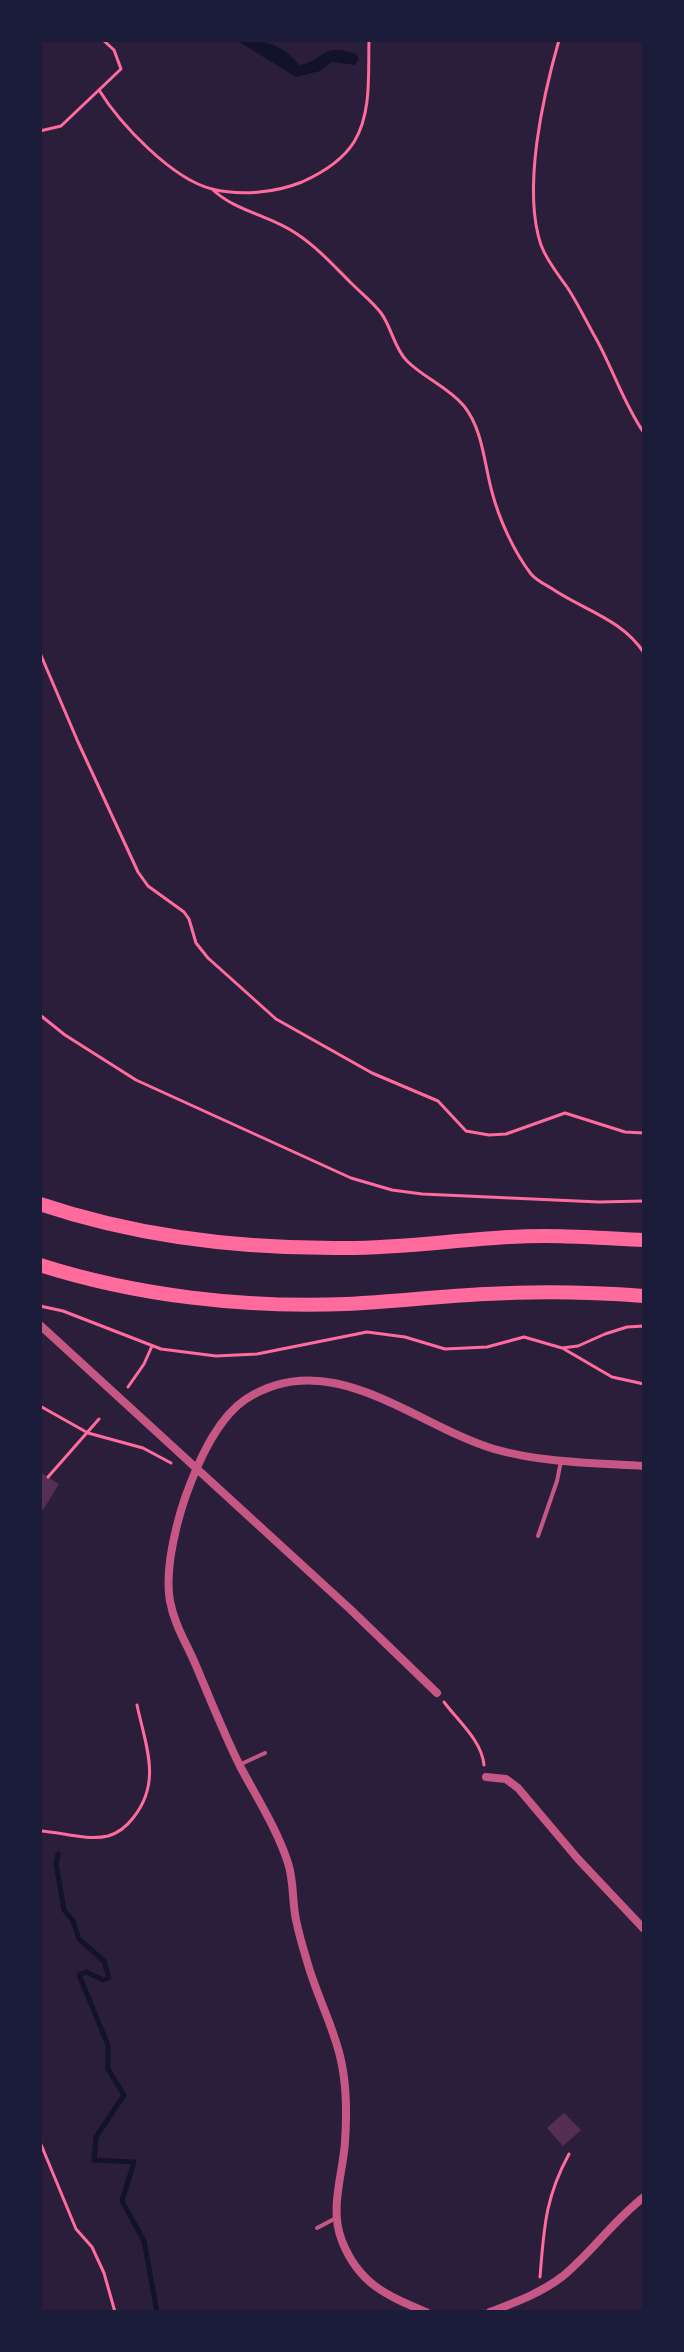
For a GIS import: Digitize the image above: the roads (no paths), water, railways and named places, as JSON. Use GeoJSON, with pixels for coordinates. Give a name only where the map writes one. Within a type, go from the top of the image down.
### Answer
{"type":"FeatureCollection","features":[{"type":"Feature","properties":{"kind":"main road"},"geometry":{"type":"LineString","coordinates":[[40,1204],[172,1236],[290,1248],[349,1248],[546,1236],[644,1240]]}},
{"type":"Feature","properties":{"kind":"main road"},"geometry":{"type":"LineString","coordinates":[[40,1265],[109,1283],[263,1304],[347,1304],[485,1294],[585,1291],[644,1296]]}},
{"type":"Feature","properties":{"kind":"street"},"geometry":{"type":"LineString","coordinates":[[41,1326],[437,1693]]}},
{"type":"Feature","properties":{"kind":"street"},"geometry":{"type":"LineString","coordinates":[[426,2312],[383,2294],[358,2273],[341,2239],[336,2218],[345,2144],[346,2091],[340,2057],[295,1917],[289,1864],[239,1765],[177,1627],[169,1598],[177,1525],[193,1464],[224,1420],[247,1399],[273,1387],[313,1381],[361,1390],[490,1448],[561,1461],[644,1466]]}},
{"type":"Feature","properties":{"kind":"street"},"geometry":{"type":"LineString","coordinates":[[486,1777],[506,1779],[518,1788],[578,1859],[644,1929]]}},
{"type":"Feature","properties":{"kind":"street"},"geometry":{"type":"LineString","coordinates":[[490,2312],[539,2293],[564,2275],[626,2211],[644,2197]]}},
{"type":"Feature","properties":{"kind":"lane"},"geometry":{"type":"LineString","coordinates":[[538,1536],[561,1461]]}},
{"type":"Feature","properties":{"kind":"lane"},"geometry":{"type":"LineString","coordinates":[[239,1765],[265,1753]]}},
{"type":"Feature","properties":{"kind":"lane"},"geometry":{"type":"LineString","coordinates":[[317,2228],[336,2218]]}},
{"type":"Feature","properties":{"kind":"waterway"},"geometry":{"type":"LineString","coordinates":[[58,1854],[56,1864],[64,1910],[73,1921],[79,1939],[104,1961],[109,1978],[103,1980],[86,1972],[79,1975],[108,2045],[108,2069],[124,2095],[96,2137],[94,2160],[134,2162],[122,2201],[144,2241],[157,2312]]}}]}
